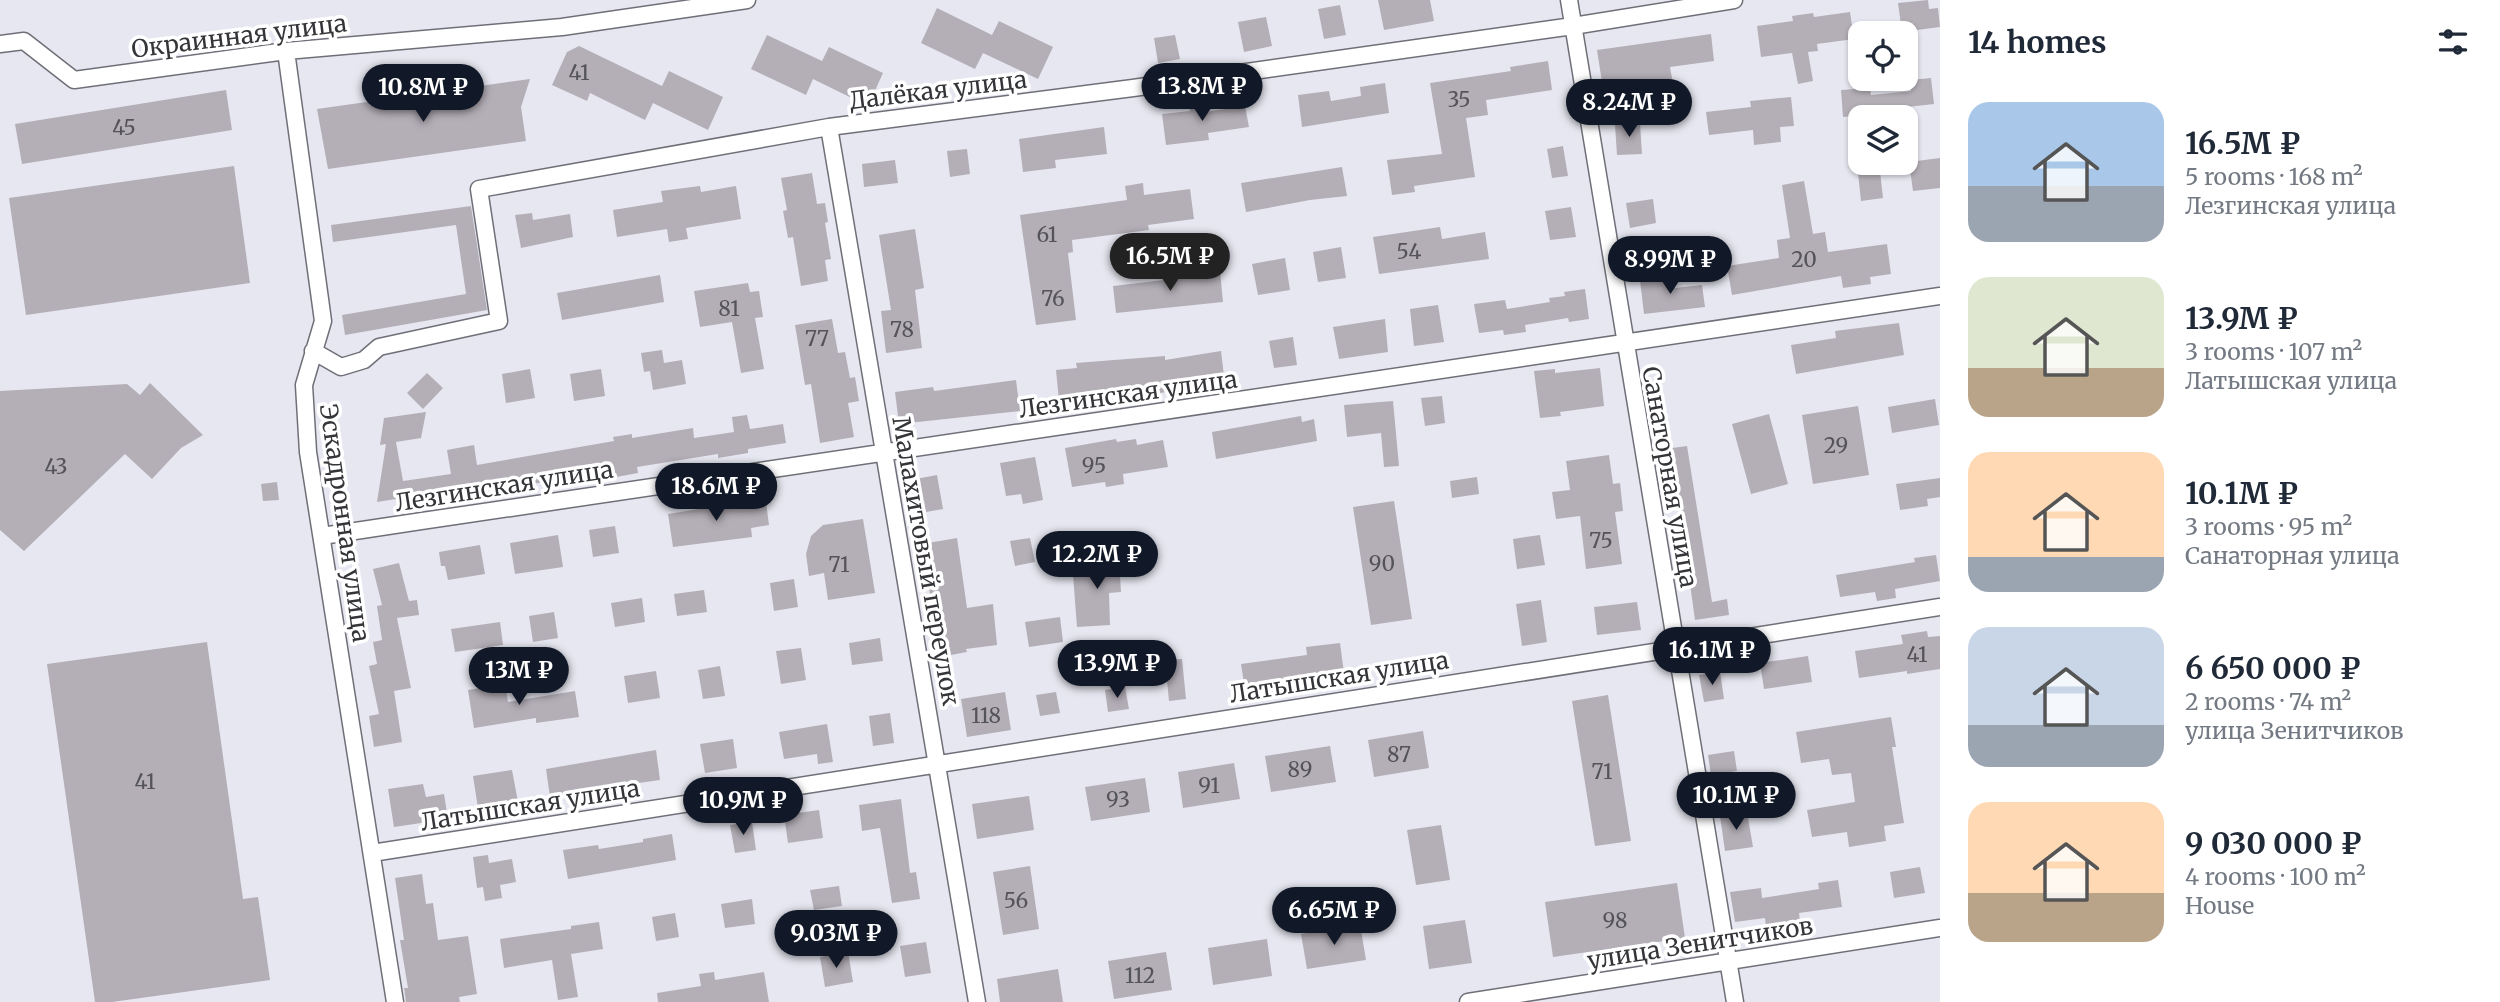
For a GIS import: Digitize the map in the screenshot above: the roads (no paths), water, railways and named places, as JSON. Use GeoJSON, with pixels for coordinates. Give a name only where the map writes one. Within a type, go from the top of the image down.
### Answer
{"type":"FeatureCollection","features":[{"type":"Feature","properties":{"kind":"street","name":"Окраинная улица"},"geometry":{"type":"LineString","coordinates":[[0,44],[24,41],[74,80],[286,51],[562,27],[747,0]]}},
{"type":"Feature","properties":{"kind":"street","name":"Санаторная улица"},"geometry":{"type":"LineString","coordinates":[[1569,0],[1624,345],[1735,1002]]}},
{"type":"Feature","properties":{"kind":"street","name":"Далёкая улица"},"geometry":{"type":"LineString","coordinates":[[313,351],[341,367],[363,360],[379,347],[499,321],[480,189],[829,127],[1133,88],[1573,26],[1734,0]]}},
{"type":"Feature","properties":{"kind":"street","name":"Эскадронная улица"},"geometry":{"type":"LineString","coordinates":[[286,51],[323,321],[304,385],[309,452],[396,1002]]}},
{"type":"Feature","properties":{"kind":"street","name":"Малахитовый переулок"},"geometry":{"type":"LineString","coordinates":[[829,127],[977,1002]]}},
{"type":"Feature","properties":{"kind":"street","name":"Лезгинская улица"},"geometry":{"type":"LineString","coordinates":[[322,536],[1624,345],[1940,296]]}},
{"type":"Feature","properties":{"kind":"street","name":"Латышская улица"},"geometry":{"type":"LineString","coordinates":[[372,853],[937,762],[1940,607]]}},
{"type":"Feature","properties":{"kind":"street","name":"улица Зенитчиков"},"geometry":{"type":"LineString","coordinates":[[1468,1002],[1940,928]]}}]}
